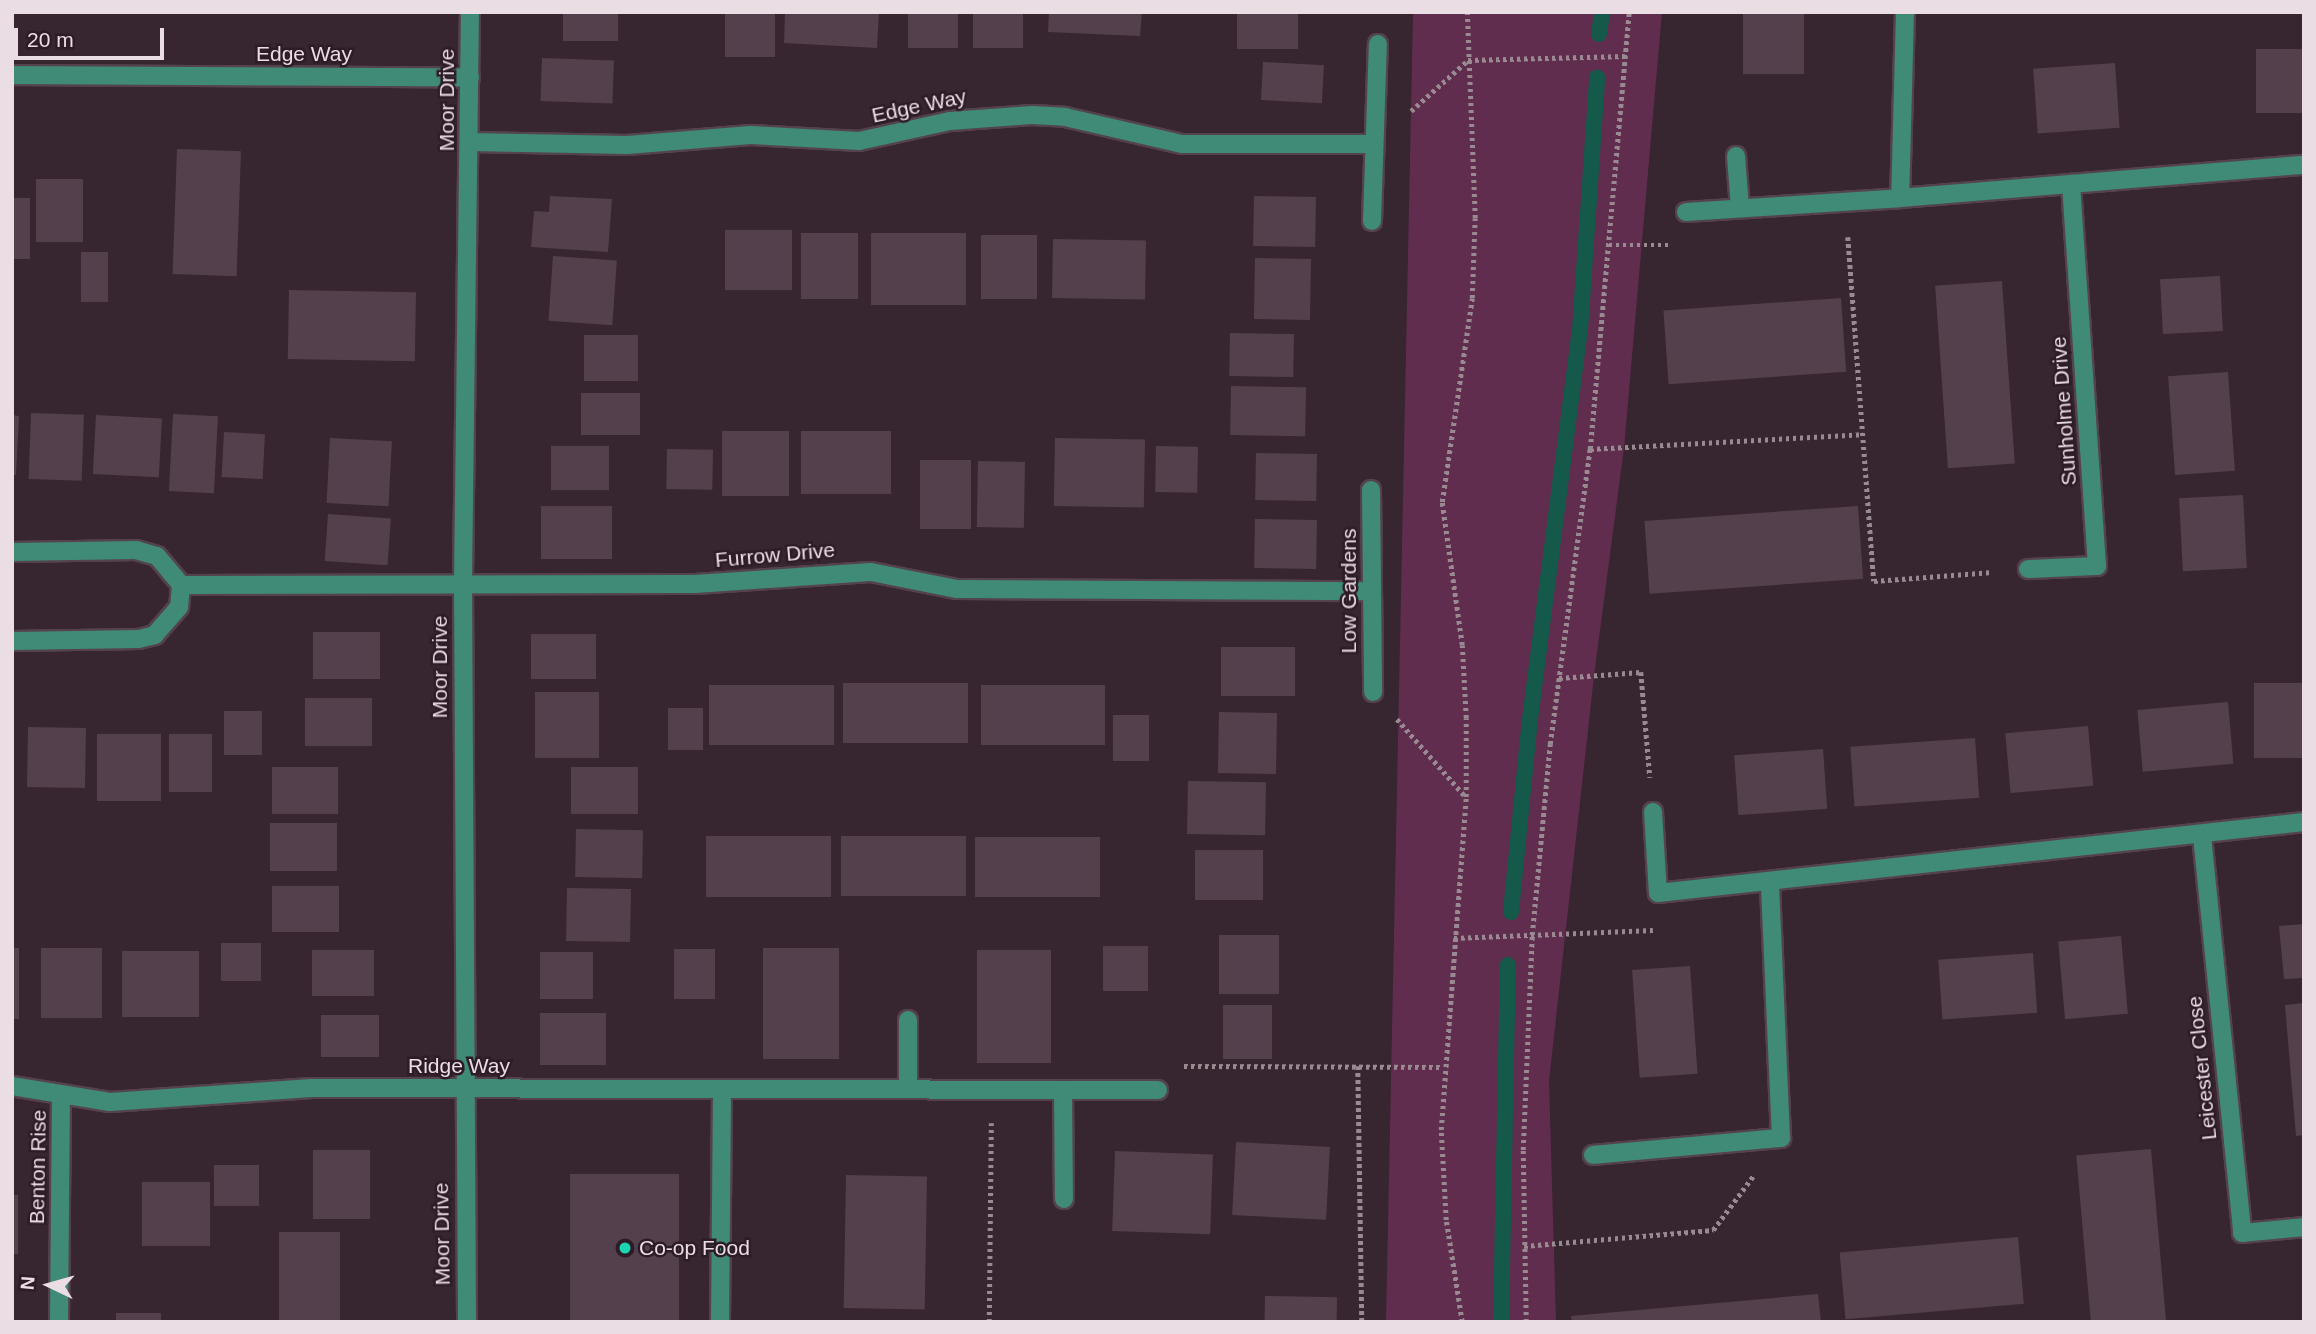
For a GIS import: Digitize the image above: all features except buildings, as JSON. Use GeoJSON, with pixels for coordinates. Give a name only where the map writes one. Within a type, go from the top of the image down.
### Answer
{"type":"FeatureCollection","features":[{"type":"Feature","properties":{"kind":"street","name":"Moor Drive"},"geometry":{"type":"LineString","coordinates":[[467,1322],[463,1090],[463,581],[470,12]]}},
{"type":"Feature","properties":{"kind":"street"},"geometry":{"type":"LineString","coordinates":[[1900,198],[1905,12]]}},
{"type":"Feature","properties":{"kind":"street"},"geometry":{"type":"LineString","coordinates":[[1372,221],[1378,44]]}},
{"type":"Feature","properties":{"kind":"street","name":"Edge Way"},"geometry":{"type":"LineString","coordinates":[[12,75],[470,78]]}},
{"type":"Feature","properties":{"kind":"street","name":"Edge Way"},"geometry":{"type":"LineString","coordinates":[[470,142],[627,145],[751,135],[859,141],[950,121],[1032,115],[1065,117],[1182,144],[1374,144]]}},
{"type":"Feature","properties":{"kind":"street"},"geometry":{"type":"LineString","coordinates":[[1736,156],[1740,208]]}},
{"type":"Feature","properties":{"kind":"street"},"geometry":{"type":"LineString","coordinates":[[1686,212],[1900,198],[2304,165]]}},
{"type":"Feature","properties":{"kind":"street","name":"Sunholme Drive"},"geometry":{"type":"LineString","coordinates":[[2028,569],[2097,566],[2071,184]]}},
{"type":"Feature","properties":{"kind":"street","name":"Low Gardens"},"geometry":{"type":"LineString","coordinates":[[1371,490],[1373,692]]}},
{"type":"Feature","properties":{"kind":"street"},"geometry":{"type":"LineString","coordinates":[[12,552],[136,550],[157,556],[172,568],[181,585],[179,607],[155,635],[139,639],[12,641]]}},
{"type":"Feature","properties":{"kind":"street","name":"Furrow Drive"},"geometry":{"type":"LineString","coordinates":[[181,585],[463,581],[695,584],[871,572],[957,589],[1371,591]]}},
{"type":"Feature","properties":{"kind":"street"},"geometry":{"type":"LineString","coordinates":[[1653,812],[1658,893],[2202,836],[2304,822]]}},
{"type":"Feature","properties":{"kind":"street","name":"Leicester Close"},"geometry":{"type":"LineString","coordinates":[[2202,836],[2242,1233],[2304,1227]]}},
{"type":"Feature","properties":{"kind":"street"},"geometry":{"type":"LineString","coordinates":[[1593,1155],[1781,1139],[1770,882]]}},
{"type":"Feature","properties":{"kind":"street"},"geometry":{"type":"LineString","coordinates":[[908,1020],[908,1089]]}},
{"type":"Feature","properties":{"kind":"street","name":"Ridge Way"},"geometry":{"type":"LineString","coordinates":[[12,1086],[110,1102],[300,1088],[1158,1090]]}},
{"type":"Feature","properties":{"kind":"street"},"geometry":{"type":"LineString","coordinates":[[720,1322],[722,1090]]}},
{"type":"Feature","properties":{"kind":"street"},"geometry":{"type":"LineString","coordinates":[[1063,1091],[1064,1199]]}},
{"type":"Feature","properties":{"kind":"street","name":"Benton Rise"},"geometry":{"type":"LineString","coordinates":[[59,1322],[61,1096]]}},
{"type":"Feature","properties":{"kind":"path"},"geometry":{"type":"LineString","coordinates":[[1462,1322],[1446,1220],[1442,1067],[1466,797],[1462,645],[1442,502],[1472,298],[1475,218],[1467,12]]}},
{"type":"Feature","properties":{"kind":"path"},"geometry":{"type":"LineString","coordinates":[[1526,1322],[1524,1246],[1532,935],[1559,678],[1590,449],[1629,12]]}},
{"type":"Feature","properties":{"kind":"path"},"geometry":{"type":"LineString","coordinates":[[1374,144],[1468,60],[1625,56]]}},
{"type":"Feature","properties":{"kind":"path"},"geometry":{"type":"LineString","coordinates":[[1845,202],[1874,580],[2028,569]]}},
{"type":"Feature","properties":{"kind":"path"},"geometry":{"type":"LineString","coordinates":[[1609,245],[1686,245],[1686,212]]}},
{"type":"Feature","properties":{"kind":"path"},"geometry":{"type":"LineString","coordinates":[[1590,449],[1863,434]]}},
{"type":"Feature","properties":{"kind":"path"},"geometry":{"type":"LineString","coordinates":[[1559,678],[1641,672],[1653,812]]}},
{"type":"Feature","properties":{"kind":"path"},"geometry":{"type":"LineString","coordinates":[[1373,692],[1466,797]]}},
{"type":"Feature","properties":{"kind":"path"},"geometry":{"type":"LineString","coordinates":[[1454,938],[1659,930],[1658,893]]}},
{"type":"Feature","properties":{"kind":"path"},"geometry":{"type":"LineString","coordinates":[[1158,1090],[1177,1066],[1442,1067]]}},
{"type":"Feature","properties":{"kind":"path"},"geometry":{"type":"LineString","coordinates":[[1359,1066],[1362,1322]]}},
{"type":"Feature","properties":{"kind":"path"},"geometry":{"type":"LineString","coordinates":[[989,1322],[991,1090]]}},
{"type":"Feature","properties":{"kind":"path"},"geometry":{"type":"LineString","coordinates":[[1524,1246],[1713,1230],[1781,1139]]}},
{"type":"Feature","properties":{"kind":"shaded area"},"geometry":{"type":"Polygon","coordinates":[[[1413,12],[1662,12],[1624,448],[1594,676],[1549,1081],[1556,1322],[1386,1322],[1413,12]]]}},
{"type":"Feature","properties":{"kind":"waterway"},"geometry":{"type":"LineString","coordinates":[[1599,34],[1602,12]]}},
{"type":"Feature","properties":{"kind":"waterway"},"geometry":{"type":"LineString","coordinates":[[1511,912],[1529,727],[1580,330],[1597,78]]}},
{"type":"Feature","properties":{"kind":"waterway"},"geometry":{"type":"LineString","coordinates":[[1501,1322],[1508,965]]}},
{"type":"Feature","properties":{"kind":"place","name":"Co-op Food"},"geometry":{"type":"Point","coordinates":[625,1248]}}]}
